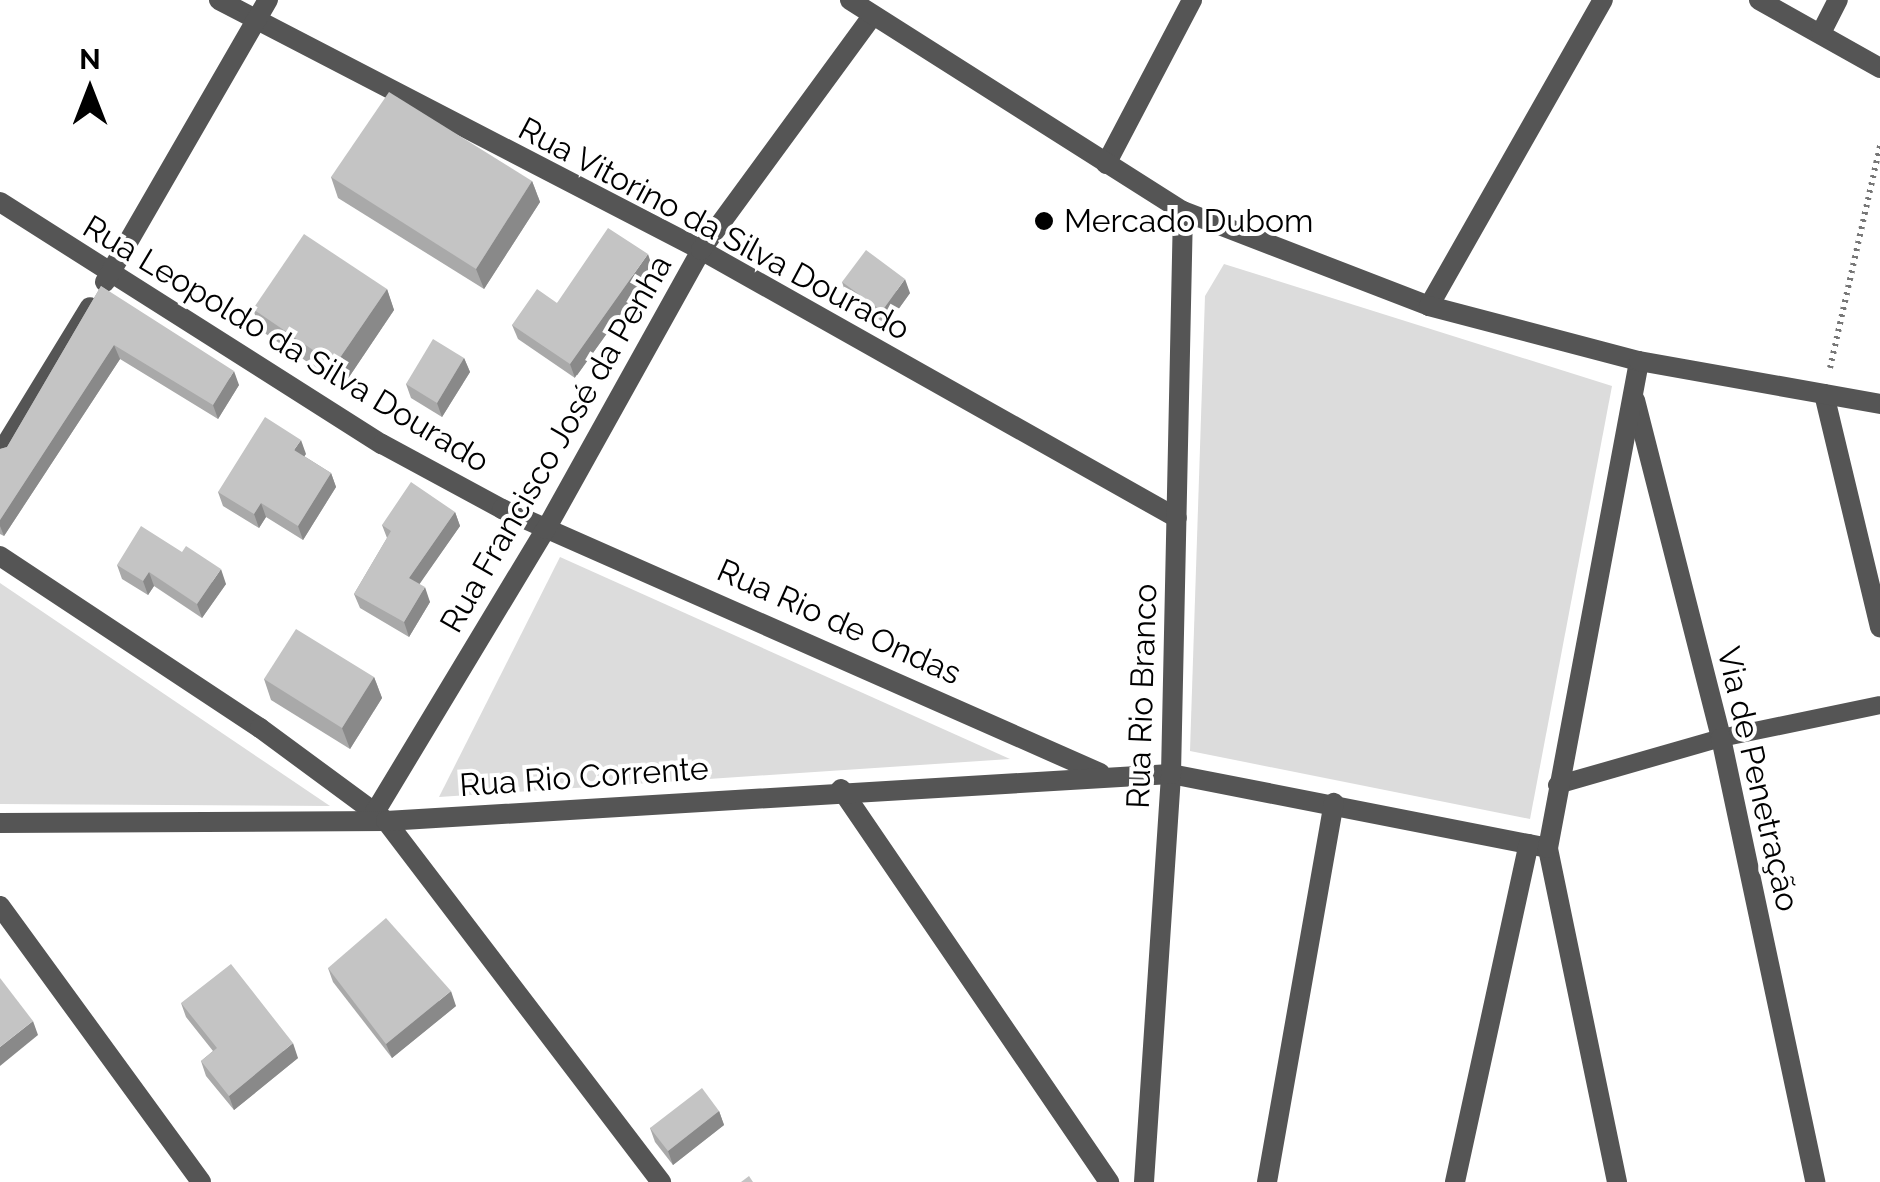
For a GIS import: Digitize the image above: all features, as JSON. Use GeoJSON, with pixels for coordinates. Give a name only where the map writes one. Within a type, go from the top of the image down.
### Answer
{"type":"FeatureCollection","features":[{"type":"Feature","properties":{"kind":"street","name":"Rua Vitorino da Silva Dourado"},"geometry":{"type":"LineString","coordinates":[[219,0],[701,250],[1177,518]]}},
{"type":"Feature","properties":{"kind":"street"},"geometry":{"type":"LineString","coordinates":[[0,454],[268,0]]}},
{"type":"Feature","properties":{"kind":"street"},"geometry":{"type":"LineString","coordinates":[[850,0],[1183,211],[1429,306],[1639,361],[1880,404]]}},
{"type":"Feature","properties":{"kind":"street"},"geometry":{"type":"LineString","coordinates":[[1106,164],[1192,0]]}},
{"type":"Feature","properties":{"kind":"street"},"geometry":{"type":"LineString","coordinates":[[1429,306],[1603,0]]}},
{"type":"Feature","properties":{"kind":"street"},"geometry":{"type":"LineString","coordinates":[[1759,0],[1880,68]]}},
{"type":"Feature","properties":{"kind":"street"},"geometry":{"type":"LineString","coordinates":[[1821,34],[1838,0]]}},
{"type":"Feature","properties":{"kind":"street","name":"Rua Francisco José da Penha"},"geometry":{"type":"LineString","coordinates":[[380,816],[701,250],[872,16]]}},
{"type":"Feature","properties":{"kind":"street","name":"Rua Leopoldo da Silva Dourado"},"geometry":{"type":"LineString","coordinates":[[0,202],[382,444],[546,529]]}},
{"type":"Feature","properties":{"kind":"street","name":"Rua Rio Branco"},"geometry":{"type":"LineString","coordinates":[[1144,1182],[1171,774],[1183,211]]}},
{"type":"Feature","properties":{"kind":"street","name":"Via de Penetração"},"geometry":{"type":"LineString","coordinates":[[1617,1182],[1538,846],[1557,785],[1639,361]]}},
{"type":"Feature","properties":{"kind":"street","name":"Via de Penetração"},"geometry":{"type":"LineString","coordinates":[[1633,392],[1721,738],[1815,1182]]}},
{"type":"Feature","properties":{"kind":"street"},"geometry":{"type":"LineString","coordinates":[[1824,394],[1880,627]]}},
{"type":"Feature","properties":{"kind":"street","name":"Rua Rio de Ondas"},"geometry":{"type":"LineString","coordinates":[[546,529],[1105,776]]}},
{"type":"Feature","properties":{"kind":"street"},"geometry":{"type":"LineString","coordinates":[[0,556],[380,816],[661,1182]]}},
{"type":"Feature","properties":{"kind":"street","name":"Rua Rio Corrente"},"geometry":{"type":"LineString","coordinates":[[0,822],[380,816],[1171,774],[1538,846]]}},
{"type":"Feature","properties":{"kind":"street"},"geometry":{"type":"LineString","coordinates":[[841,789],[1109,1182]]}},
{"type":"Feature","properties":{"kind":"street"},"geometry":{"type":"LineString","coordinates":[[1266,1182],[1334,803]]}},
{"type":"Feature","properties":{"kind":"street"},"geometry":{"type":"LineString","coordinates":[[1455,1182],[1538,846]]}},
{"type":"Feature","properties":{"kind":"street"},"geometry":{"type":"LineString","coordinates":[[0,906],[202,1182]]}},
{"type":"Feature","properties":{"kind":"lane"},"geometry":{"type":"LineString","coordinates":[[1557,785],[1721,738],[1880,705]]}},
{"type":"Feature","properties":{"kind":"path"},"geometry":{"type":"LineString","coordinates":[[1824,394],[1880,146]]}},
{"type":"Feature","properties":{"kind":"shaded area"},"geometry":{"type":"Polygon","coordinates":[[[1224,264],[1612,386],[1530,819],[1190,751],[1205,296],[1224,264]]]}},
{"type":"Feature","properties":{"kind":"shaded area"},"geometry":{"type":"Polygon","coordinates":[[[560,557],[1010,759],[439,797],[560,557]]]}},
{"type":"Feature","properties":{"kind":"shaded area"},"geometry":{"type":"Polygon","coordinates":[[[0,583],[330,806],[0,804],[0,583]]]}},
{"type":"Feature","properties":{"kind":"building"},"geometry":{"type":"Polygon","coordinates":[[[389,92],[532,181],[476,269],[331,177],[389,92]]]}},
{"type":"Feature","properties":{"kind":"building"},"geometry":{"type":"Polygon","coordinates":[[[608,228],[648,254],[570,364],[512,325],[537,289],[557,303],[608,228]]]}},
{"type":"Feature","properties":{"kind":"building"},"geometry":{"type":"Polygon","coordinates":[[[304,234],[387,289],[335,365],[253,309],[304,234]]]}},
{"type":"Feature","properties":{"kind":"building"},"geometry":{"type":"Polygon","coordinates":[[[866,250],[905,279],[882,311],[842,282],[866,250]]]}},
{"type":"Feature","properties":{"kind":"building"},"geometry":{"type":"Polygon","coordinates":[[[101,286],[234,371],[213,405],[114,345],[0,520],[0,449],[7,447],[101,286]]]}},
{"type":"Feature","properties":{"kind":"building"},"geometry":{"type":"Polygon","coordinates":[[[433,339],[464,358],[437,403],[406,384],[433,339]]]}},
{"type":"Feature","properties":{"kind":"building"},"geometry":{"type":"Polygon","coordinates":[[[265,417],[301,440],[294,450],[331,473],[298,526],[261,503],[254,514],[218,492],[265,417]]]}},
{"type":"Feature","properties":{"kind":"building"},"geometry":{"type":"Polygon","coordinates":[[[411,482],[455,512],[409,578],[425,587],[404,622],[354,594],[391,531],[382,525],[411,482]]]}},
{"type":"Feature","properties":{"kind":"building"},"geometry":{"type":"Polygon","coordinates":[[[141,526],[182,552],[186,546],[221,569],[197,604],[149,572],[143,581],[117,565],[141,526]]]}},
{"type":"Feature","properties":{"kind":"building"},"geometry":{"type":"Polygon","coordinates":[[[296,629],[374,677],[342,728],[264,679],[296,629]]]}},
{"type":"Feature","properties":{"kind":"building"},"geometry":{"type":"Polygon","coordinates":[[[386,918],[451,991],[386,1044],[328,968],[386,918]]]}},
{"type":"Feature","properties":{"kind":"building"},"geometry":{"type":"Polygon","coordinates":[[[231,964],[293,1043],[229,1096],[201,1061],[217,1048],[181,1003],[231,964]]]}},
{"type":"Feature","properties":{"kind":"building"},"geometry":{"type":"Polygon","coordinates":[[[0,978],[33,1021],[0,1047],[0,978]]]}},
{"type":"Feature","properties":{"kind":"building"},"geometry":{"type":"Polygon","coordinates":[[[702,1088],[719,1111],[668,1151],[650,1128],[702,1088]]]}},
{"type":"Feature","properties":{"kind":"place","name":"Mercado Dubom"},"geometry":{"type":"Point","coordinates":[1044,221]}}]}
